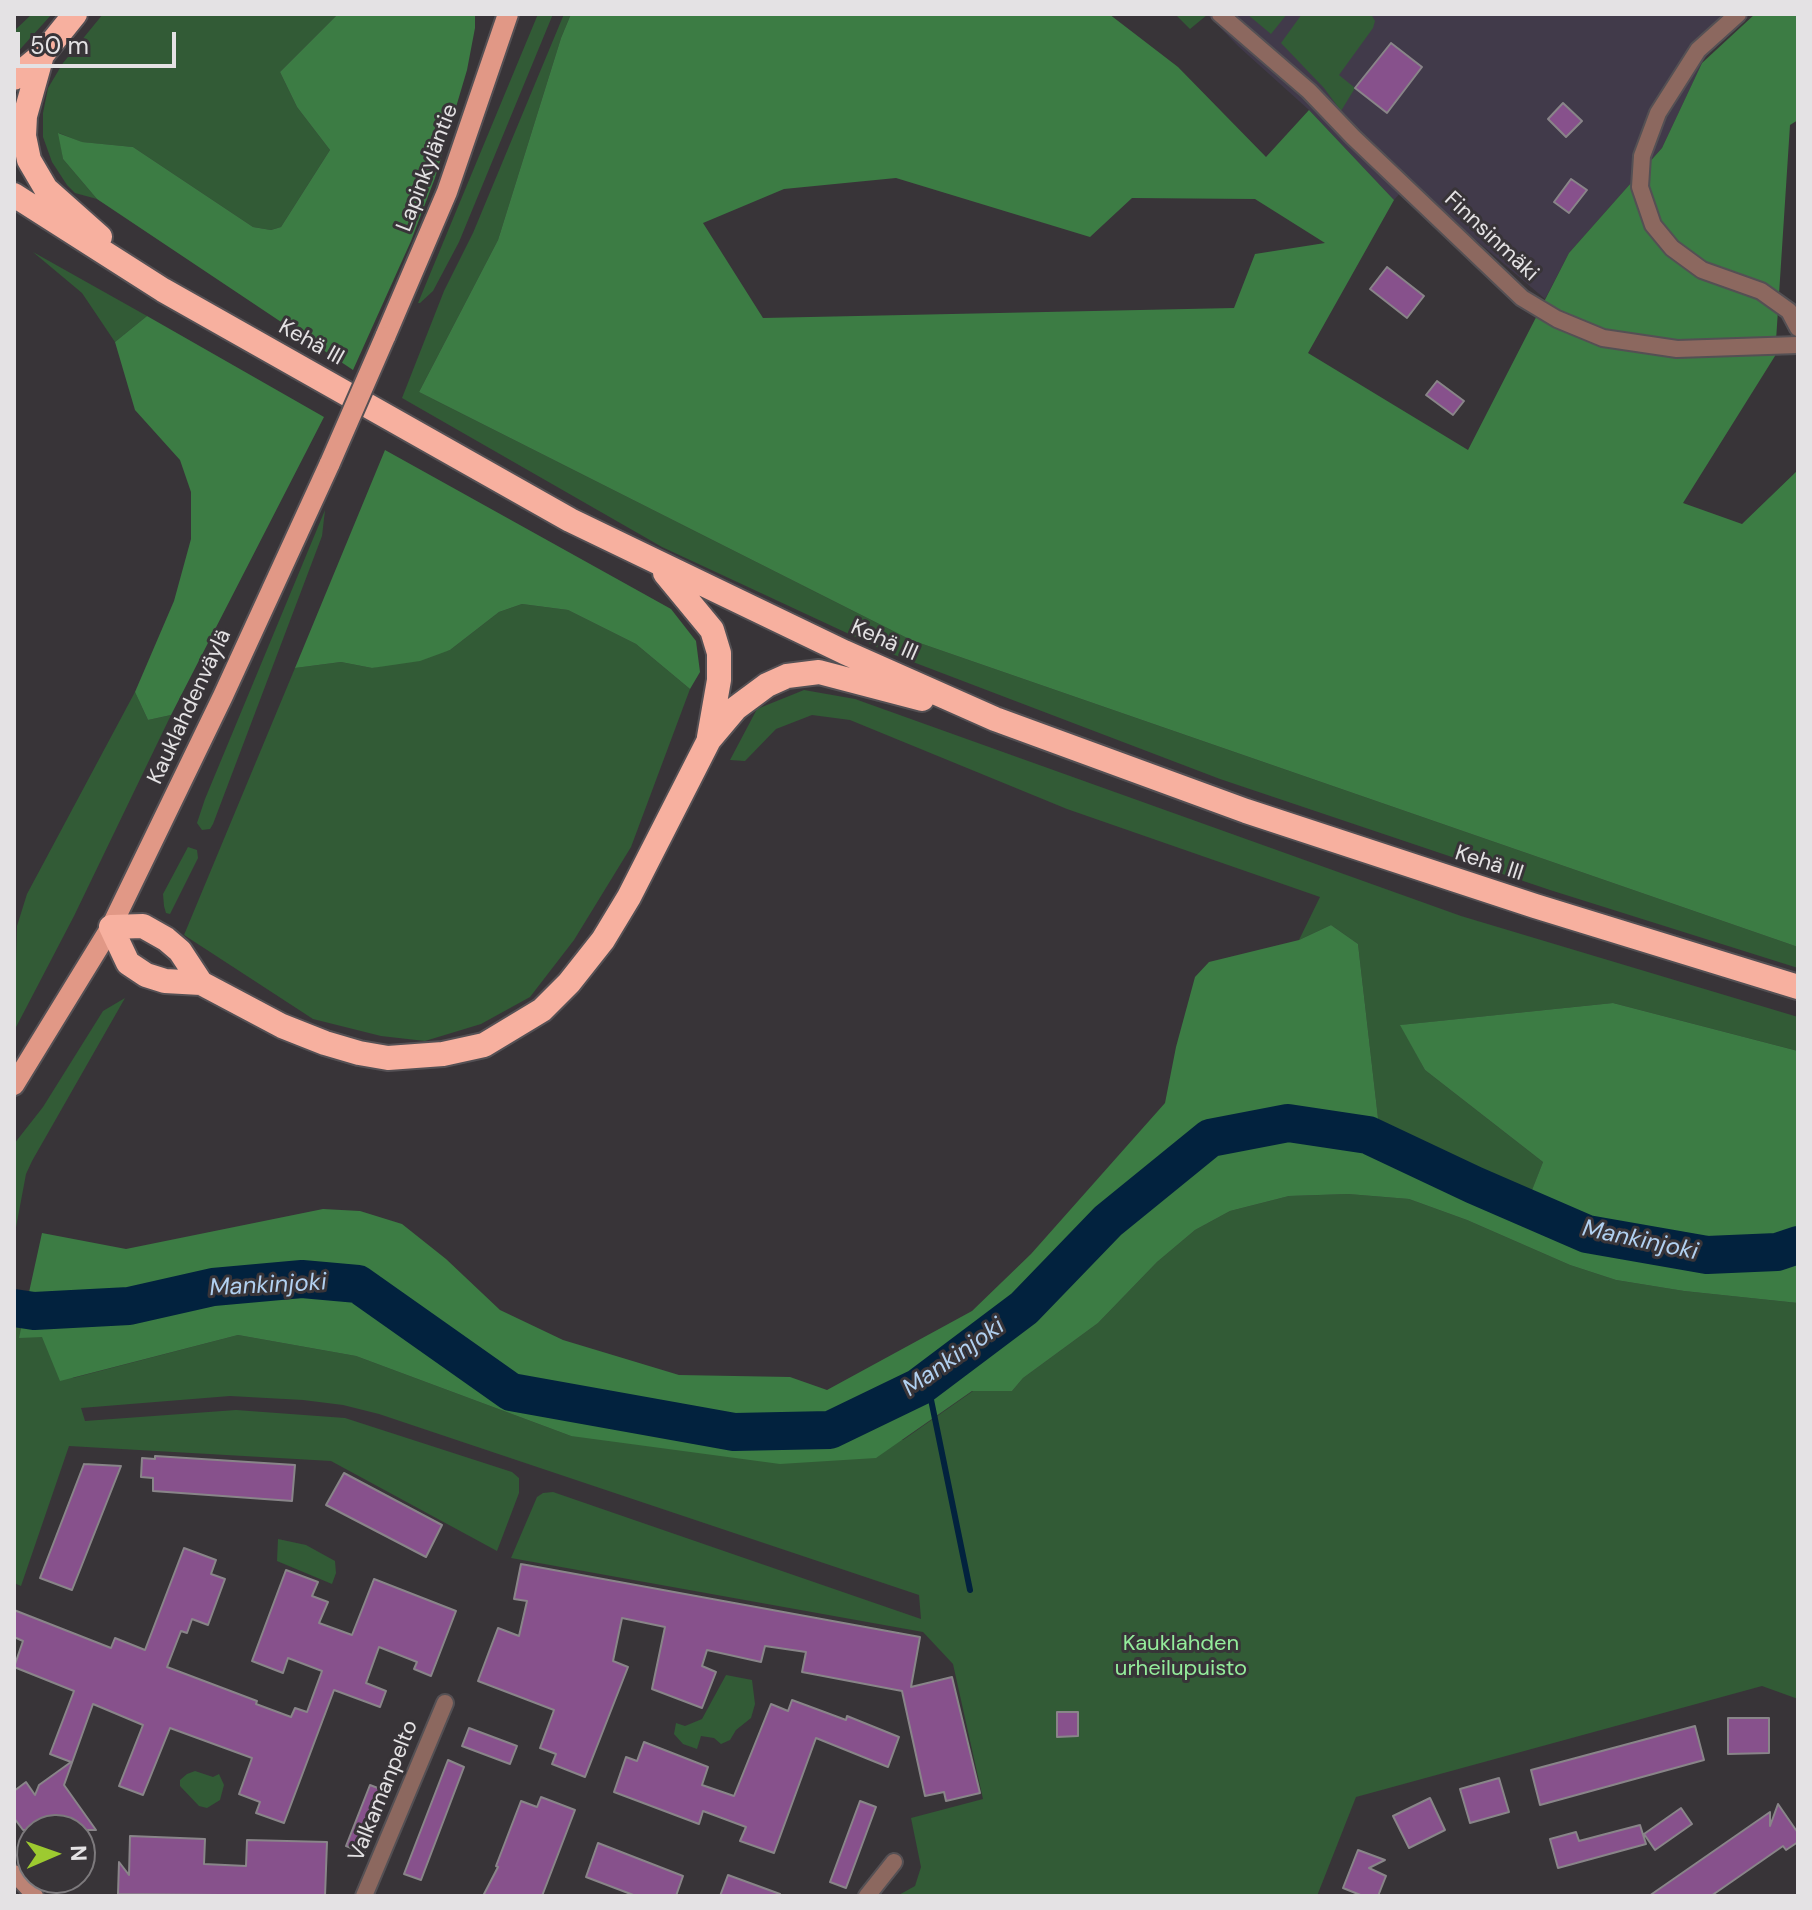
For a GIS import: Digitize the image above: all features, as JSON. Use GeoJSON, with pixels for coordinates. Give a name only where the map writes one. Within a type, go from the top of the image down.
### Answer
{"type":"FeatureCollection","features":[{"type":"Feature","properties":{"kind":"highway"},"geometry":{"type":"LineString","coordinates":[[14,78],[42,55],[75,14]]}},
{"type":"Feature","properties":{"kind":"highway"},"geometry":{"type":"LineString","coordinates":[[42,55],[25,116],[24,136],[29,160],[46,189],[163,290]]}},
{"type":"Feature","properties":{"kind":"highway","name":"Kehä III"},"geometry":{"type":"LineString","coordinates":[[14,195],[163,290],[570,520],[844,652],[995,719],[1246,811],[1535,906],[1798,987]]}},
{"type":"Feature","properties":{"kind":"highway"},"geometry":{"type":"LineString","coordinates":[[658,564],[712,630],[719,653],[719,680],[709,740]]}},
{"type":"Feature","properties":{"kind":"highway"},"geometry":{"type":"LineString","coordinates":[[201,983],[180,951],[166,939],[143,926],[111,927],[128,963],[146,975],[165,981],[201,983],[282,1026],[359,1053],[388,1058],[417,1058],[484,1045],[542,1010],[569,983],[603,940],[629,897],[709,740],[736,708],[767,685],[787,676],[819,672],[995,719]]}},
{"type":"Feature","properties":{"kind":"main road","name":"Lapinkyläntie"},"geometry":{"type":"LineString","coordinates":[[385,337],[447,192],[508,14]]}},
{"type":"Feature","properties":{"kind":"main road","name":"Kauklahdenväylä"},"geometry":{"type":"LineString","coordinates":[[14,1085],[111,927],[223,696],[385,337]]}},
{"type":"Feature","properties":{"kind":"street","name":"Finnsinmäki"},"geometry":{"type":"LineString","coordinates":[[1220,14],[1309,91],[1522,298],[1557,319],[1603,338],[1677,349],[1798,345]]}},
{"type":"Feature","properties":{"kind":"street"},"geometry":{"type":"LineString","coordinates":[[1738,14],[1698,50],[1658,113],[1642,156],[1640,187],[1653,225],[1672,248],[1702,270],[1761,291],[1789,311],[1798,328]]}},
{"type":"Feature","properties":{"kind":"street","name":"Valkamanpelto"},"geometry":{"type":"LineString","coordinates":[[364,1896],[445,1703]]}},
{"type":"Feature","properties":{"kind":"street"},"geometry":{"type":"LineString","coordinates":[[867,1896],[894,1862]]}},
{"type":"Feature","properties":{"kind":"street"},"geometry":{"type":"LineString","coordinates":[[14,1873],[35,1896]]}},
{"type":"Feature","properties":{"kind":"shaded area"},"geometry":{"type":"Polygon","coordinates":[[[1207,14],[1734,14],[1702,63],[1662,148],[1569,253],[1545,299],[1409,183],[1394,200],[1309,110],[1207,14]]]}},
{"type":"Feature","properties":{"kind":"green space"},"geometry":{"type":"Polygon","coordinates":[[[32,14],[52,14],[14,56],[14,31],[32,14]]]}},
{"type":"Feature","properties":{"kind":"green space"},"geometry":{"type":"Polygon","coordinates":[[[103,14],[338,14],[280,72],[297,107],[330,150],[281,227],[271,230],[253,227],[133,147],[81,142],[59,133],[63,159],[97,199],[75,193],[67,185],[52,162],[43,137],[43,113],[48,88],[63,63],[103,14]]]}},
{"type":"Feature","properties":{"kind":"green space"},"geometry":{"type":"Polygon","coordinates":[[[338,14],[475,14],[467,70],[435,178],[411,241],[353,370],[97,199],[63,159],[58,133],[82,142],[133,147],[253,227],[271,230],[281,227],[330,150],[297,107],[280,72],[338,14]]]}},
{"type":"Feature","properties":{"kind":"green space"},"geometry":{"type":"Polygon","coordinates":[[[538,14],[553,14],[459,242],[433,291],[418,303],[538,14]]]}},
{"type":"Feature","properties":{"kind":"green space"},"geometry":{"type":"Polygon","coordinates":[[[564,14],[571,14],[498,240],[419,392],[911,640],[1798,947],[1798,968],[1550,890],[1220,779],[892,654],[662,547],[402,398],[444,291],[473,233],[564,14]]]}},
{"type":"Feature","properties":{"kind":"green space"},"geometry":{"type":"Polygon","coordinates":[[[571,14],[1109,14],[1178,67],[1266,157],[1309,110],[1394,200],[1308,353],[1468,450],[1569,253],[1662,148],[1702,63],[1755,14],[1798,14],[1798,120],[1790,125],[1775,356],[1683,503],[1742,524],[1798,470],[1798,947],[911,640],[419,392],[498,240],[571,14]],[[896,178],[784,189],[703,223],[763,318],[1234,308],[1255,254],[1325,243],[1255,199],[1132,198],[1090,237],[896,178]]]}},
{"type":"Feature","properties":{"kind":"green space"},"geometry":{"type":"Polygon","coordinates":[[[1178,14],[1207,14],[1207,15],[1190,29],[1178,14]]]}},
{"type":"Feature","properties":{"kind":"green space"},"geometry":{"type":"Polygon","coordinates":[[[1247,14],[1287,14],[1271,34],[1247,14]]]}},
{"type":"Feature","properties":{"kind":"green space"},"geometry":{"type":"Polygon","coordinates":[[[1302,14],[1371,14],[1375,21],[1339,75],[1355,88],[1341,111],[1324,88],[1281,43],[1302,14]]]}},
{"type":"Feature","properties":{"kind":"green space"},"geometry":{"type":"Polygon","coordinates":[[[33,252],[147,316],[115,342],[82,293],[33,252]]]}},
{"type":"Feature","properties":{"kind":"green space"},"geometry":{"type":"Polygon","coordinates":[[[147,316],[324,417],[171,715],[148,720],[135,692],[174,601],[191,539],[191,492],[180,460],[135,410],[115,342],[147,316]]]}},
{"type":"Feature","properties":{"kind":"green space"},"geometry":{"type":"Polygon","coordinates":[[[385,450],[671,609],[696,641],[700,672],[690,689],[636,644],[568,610],[522,604],[499,612],[450,650],[420,661],[372,668],[341,662],[295,668],[385,450]]]}},
{"type":"Feature","properties":{"kind":"green space"},"geometry":{"type":"Polygon","coordinates":[[[325,510],[322,536],[213,824],[210,829],[202,830],[197,823],[205,799],[325,510]]]}},
{"type":"Feature","properties":{"kind":"green space"},"geometry":{"type":"Polygon","coordinates":[[[522,604],[568,610],[636,644],[690,689],[631,847],[574,940],[530,997],[481,1024],[425,1041],[381,1036],[313,1019],[184,935],[295,668],[341,662],[372,668],[450,650],[499,612],[522,604]]]}},
{"type":"Feature","properties":{"kind":"green space"},"geometry":{"type":"Polygon","coordinates":[[[804,690],[855,699],[1461,916],[1798,1017],[1798,1051],[1613,1003],[1401,1025],[1425,1070],[1543,1162],[1523,1214],[1382,1153],[1358,944],[1331,925],[1299,940],[1320,897],[1067,809],[850,720],[812,715],[776,729],[745,761],[730,760],[757,709],[804,690]]]}},
{"type":"Feature","properties":{"kind":"green space"},"geometry":{"type":"Polygon","coordinates":[[[135,692],[148,720],[171,715],[74,916],[14,1031],[17,926],[27,894],[135,692]]]}},
{"type":"Feature","properties":{"kind":"green space"},"geometry":{"type":"Polygon","coordinates":[[[188,847],[197,850],[198,858],[170,914],[166,913],[163,894],[188,847]]]}},
{"type":"Feature","properties":{"kind":"green space"},"geometry":{"type":"Polygon","coordinates":[[[1331,925],[1358,944],[1382,1153],[1523,1213],[1543,1162],[1425,1070],[1400,1025],[1613,1003],[1798,1051],[1798,1303],[1616,1280],[1570,1265],[1467,1220],[1409,1199],[1348,1194],[1289,1196],[1230,1211],[1195,1230],[1157,1262],[1098,1323],[1023,1378],[1012,1391],[972,1391],[876,1458],[780,1464],[571,1436],[356,1356],[238,1335],[60,1381],[42,1337],[19,1338],[42,1233],[126,1249],[323,1209],[360,1211],[402,1224],[446,1259],[500,1310],[563,1340],[679,1375],[790,1377],[827,1390],[972,1311],[1031,1254],[1165,1103],[1195,977],[1209,962],[1299,940],[1331,925]]]}},
{"type":"Feature","properties":{"kind":"green space"},"geometry":{"type":"Polygon","coordinates":[[[125,998],[32,1161],[26,1174],[14,1238],[14,1144],[43,1107],[103,1011],[125,998]]]}},
{"type":"Feature","properties":{"kind":"green space","name":"Kauklahden urheilupuisto"},"geometry":{"type":"Polygon","coordinates":[[[1348,1194],[1409,1199],[1467,1220],[1570,1265],[1616,1280],[1798,1303],[1798,1699],[1762,1686],[1356,1797],[1317,1896],[897,1896],[915,1886],[921,1867],[911,1818],[983,1799],[953,1664],[923,1632],[511,1558],[537,1497],[553,1492],[921,1619],[919,1595],[379,1414],[303,1400],[230,1396],[81,1408],[85,1421],[236,1410],[345,1418],[512,1472],[519,1478],[519,1493],[497,1551],[331,1461],[69,1446],[21,1586],[14,1583],[14,1314],[58,1318],[73,1378],[238,1335],[356,1356],[571,1436],[903,1440],[973,1391],[1012,1391],[1023,1378],[1098,1323],[1157,1262],[1195,1230],[1230,1211],[1289,1196],[1348,1194]]]}},
{"type":"Feature","properties":{"kind":"green space"},"geometry":{"type":"Polygon","coordinates":[[[278,1539],[306,1545],[335,1561],[336,1573],[332,1584],[277,1561],[278,1539]]]}},
{"type":"Feature","properties":{"kind":"green space"},"geometry":{"type":"Polygon","coordinates":[[[726,1675],[752,1680],[755,1704],[751,1718],[736,1730],[730,1740],[721,1744],[714,1738],[701,1736],[697,1749],[683,1744],[674,1734],[676,1723],[685,1726],[702,1719],[726,1675]]]}},
{"type":"Feature","properties":{"kind":"green space"},"geometry":{"type":"Polygon","coordinates":[[[195,1771],[213,1777],[219,1774],[224,1785],[220,1800],[207,1808],[199,1806],[180,1786],[180,1780],[195,1771]]]}},
{"type":"Feature","properties":{"kind":"building"},"geometry":{"type":"Polygon","coordinates":[[[1391,43],[1422,67],[1387,113],[1355,88],[1391,43]]]}},
{"type":"Feature","properties":{"kind":"building"},"geometry":{"type":"Polygon","coordinates":[[[1563,103],[1582,121],[1566,137],[1548,119],[1563,103]]]}},
{"type":"Feature","properties":{"kind":"building"},"geometry":{"type":"Polygon","coordinates":[[[1571,179],[1587,190],[1569,213],[1554,202],[1571,179]]]}},
{"type":"Feature","properties":{"kind":"building"},"geometry":{"type":"Polygon","coordinates":[[[1387,267],[1424,296],[1407,318],[1370,289],[1387,267]]]}},
{"type":"Feature","properties":{"kind":"building"},"geometry":{"type":"Polygon","coordinates":[[[1437,381],[1464,401],[1453,415],[1426,395],[1437,381]]]}},
{"type":"Feature","properties":{"kind":"building"},"geometry":{"type":"Polygon","coordinates":[[[155,1456],[295,1465],[292,1501],[153,1491],[153,1478],[141,1477],[142,1458],[155,1459],[155,1456]]]}},
{"type":"Feature","properties":{"kind":"building"},"geometry":{"type":"Polygon","coordinates":[[[84,1464],[121,1466],[72,1590],[40,1578],[84,1464]]]}},
{"type":"Feature","properties":{"kind":"building"},"geometry":{"type":"Polygon","coordinates":[[[344,1473],[442,1525],[426,1557],[326,1505],[344,1473]]]}},
{"type":"Feature","properties":{"kind":"building"},"geometry":{"type":"Polygon","coordinates":[[[184,1548],[216,1560],[211,1574],[225,1579],[208,1625],[192,1619],[187,1633],[181,1631],[167,1667],[291,1717],[295,1708],[307,1712],[322,1671],[288,1658],[283,1673],[252,1661],[286,1570],[318,1582],[312,1596],[328,1602],[319,1623],[352,1635],[374,1579],[456,1611],[431,1676],[414,1669],[417,1662],[379,1647],[366,1683],[386,1691],[380,1707],[334,1690],[284,1823],[256,1813],[260,1802],[239,1794],[252,1758],[170,1728],[143,1795],[119,1786],[143,1725],[93,1704],[64,1785],[85,1814],[16,1814],[16,1821],[14,1791],[26,1782],[35,1795],[39,1785],[71,1762],[50,1754],[74,1691],[14,1667],[23,1641],[14,1637],[14,1610],[111,1648],[115,1638],[145,1650],[184,1548]]]}},
{"type":"Feature","properties":{"kind":"building"},"geometry":{"type":"Polygon","coordinates":[[[521,1564],[920,1637],[911,1687],[952,1677],[980,1793],[946,1801],[944,1792],[925,1796],[902,1691],[802,1672],[806,1652],[765,1646],[761,1662],[707,1650],[702,1666],[716,1672],[702,1708],[652,1689],[665,1627],[622,1618],[613,1661],[628,1667],[585,1777],[552,1764],[556,1754],[540,1748],[554,1710],[478,1681],[498,1628],[519,1636],[527,1601],[514,1599],[521,1564]]]}},
{"type":"Feature","properties":{"kind":"building"},"geometry":{"type":"Polygon","coordinates":[[[792,1700],[846,1720],[847,1716],[899,1737],[888,1767],[816,1738],[774,1853],[740,1841],[746,1827],[703,1811],[699,1824],[614,1792],[626,1757],[637,1761],[644,1742],[708,1767],[702,1785],[734,1796],[771,1704],[788,1711],[792,1700]]]}},
{"type":"Feature","properties":{"kind":"building"},"geometry":{"type":"Polygon","coordinates":[[[1057,1712],[1078,1712],[1078,1736],[1057,1737],[1057,1712]]]}},
{"type":"Feature","properties":{"kind":"building"},"geometry":{"type":"Polygon","coordinates":[[[1728,1718],[1769,1718],[1769,1753],[1728,1754],[1728,1718]]]}},
{"type":"Feature","properties":{"kind":"building"},"geometry":{"type":"Polygon","coordinates":[[[1695,1726],[1704,1760],[1540,1805],[1531,1770],[1695,1726]]]}},
{"type":"Feature","properties":{"kind":"building"},"geometry":{"type":"Polygon","coordinates":[[[469,1728],[517,1746],[510,1764],[462,1746],[469,1728]]]}},
{"type":"Feature","properties":{"kind":"building"},"geometry":{"type":"Polygon","coordinates":[[[448,1760],[464,1767],[421,1880],[404,1874],[448,1760]]]}},
{"type":"Feature","properties":{"kind":"building"},"geometry":{"type":"Polygon","coordinates":[[[1499,1778],[1509,1812],[1470,1823],[1460,1789],[1499,1778]]]}},
{"type":"Feature","properties":{"kind":"building"},"geometry":{"type":"Polygon","coordinates":[[[370,1785],[388,1792],[364,1853],[346,1846],[370,1785]]]}},
{"type":"Feature","properties":{"kind":"building"},"geometry":{"type":"Polygon","coordinates":[[[541,1797],[575,1810],[542,1896],[483,1896],[498,1867],[521,1801],[537,1807],[541,1797]]]}},
{"type":"Feature","properties":{"kind":"building"},"geometry":{"type":"Polygon","coordinates":[[[1430,1798],[1445,1830],[1409,1848],[1393,1816],[1430,1798]]]}},
{"type":"Feature","properties":{"kind":"building"},"geometry":{"type":"Polygon","coordinates":[[[860,1801],[876,1807],[846,1888],[830,1882],[860,1801]]]}},
{"type":"Feature","properties":{"kind":"building"},"geometry":{"type":"Polygon","coordinates":[[[1778,1804],[1798,1833],[1798,1842],[1786,1850],[1783,1846],[1711,1896],[1649,1896],[1770,1812],[1770,1826],[1778,1804]]]}},
{"type":"Feature","properties":{"kind":"building"},"geometry":{"type":"Polygon","coordinates":[[[1681,1808],[1692,1824],[1655,1850],[1644,1834],[1681,1808]]]}},
{"type":"Feature","properties":{"kind":"building"},"geometry":{"type":"Polygon","coordinates":[[[1640,1825],[1646,1844],[1558,1868],[1550,1839],[1576,1832],[1579,1841],[1640,1825]]]}},
{"type":"Feature","properties":{"kind":"building"},"geometry":{"type":"Polygon","coordinates":[[[130,1836],[205,1839],[204,1864],[246,1866],[247,1840],[327,1842],[325,1896],[118,1894],[119,1862],[129,1875],[130,1836]]]}},
{"type":"Feature","properties":{"kind":"building"},"geometry":{"type":"Polygon","coordinates":[[[598,1843],[683,1876],[676,1896],[636,1896],[586,1877],[598,1843]]]}},
{"type":"Feature","properties":{"kind":"building"},"geometry":{"type":"Polygon","coordinates":[[[1358,1850],[1385,1860],[1369,1868],[1386,1876],[1378,1896],[1363,1896],[1343,1888],[1358,1850]]]}},
{"type":"Feature","properties":{"kind":"building"},"geometry":{"type":"Polygon","coordinates":[[[728,1875],[780,1894],[780,1896],[720,1896],[728,1875]]]}},
{"type":"Feature","properties":{"kind":"waterway","name":"Mankinjoki"},"geometry":{"type":"LineString","coordinates":[[14,1308],[34,1311],[129,1306],[213,1287],[302,1279],[358,1284],[511,1392],[734,1432],[830,1430],[919,1387],[1024,1308],[1108,1221],[1210,1138],[1288,1123],[1368,1135],[1587,1234],[1707,1255],[1777,1252],[1798,1245]]}},
{"type":"Feature","properties":{"kind":"waterway"},"geometry":{"type":"LineString","coordinates":[[927,1380],[970,1590]]}}]}
